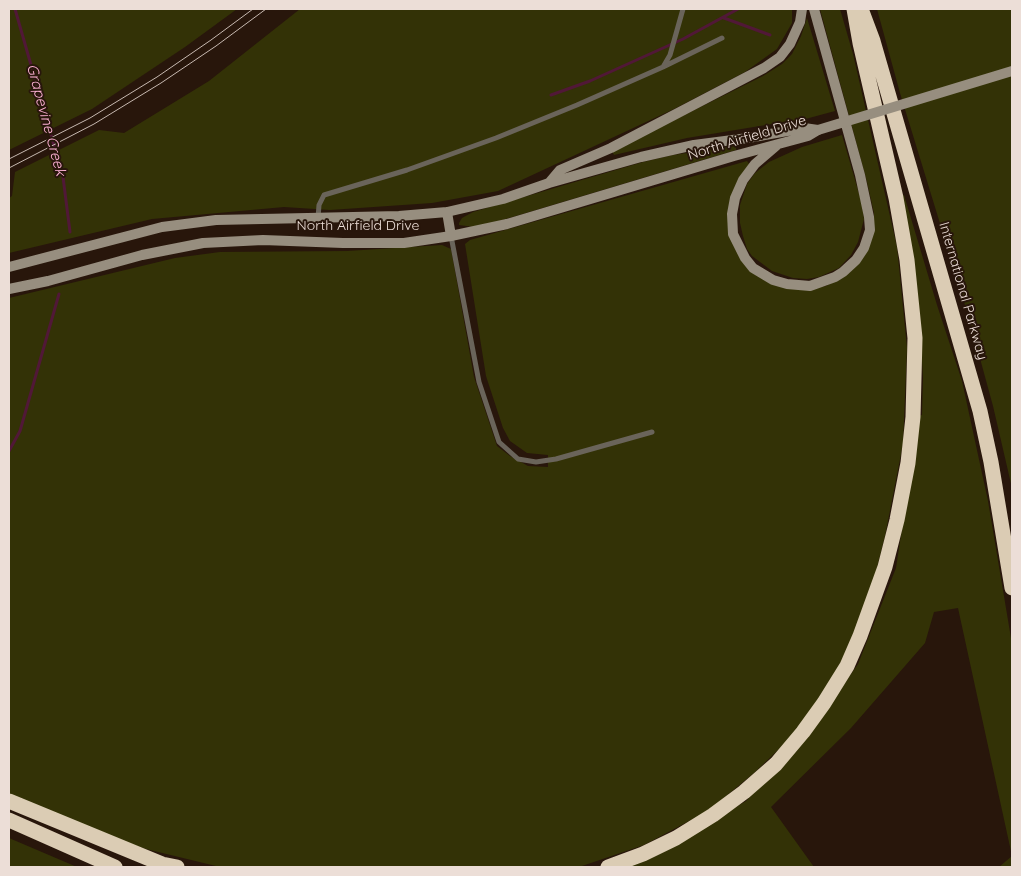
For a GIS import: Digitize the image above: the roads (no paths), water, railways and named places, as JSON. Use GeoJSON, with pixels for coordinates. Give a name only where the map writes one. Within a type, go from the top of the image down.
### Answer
{"type":"FeatureCollection","features":[{"type":"Feature","properties":{"kind":"highway"},"geometry":{"type":"LineString","coordinates":[[608,867],[643,854],[676,838],[713,815],[744,792],[776,764],[803,732],[847,666],[885,567],[897,520],[908,463],[913,417],[915,338],[907,260],[896,198],[860,43],[854,9]]}},
{"type":"Feature","properties":{"kind":"highway","name":"International Parkway"},"geometry":{"type":"LineString","coordinates":[[861,9],[876,50],[980,411],[991,462],[1012,588]]}},
{"type":"Feature","properties":{"kind":"highway"},"geometry":{"type":"LineString","coordinates":[[9,801],[162,864],[177,867]]}},
{"type":"Feature","properties":{"kind":"highway"},"geometry":{"type":"LineString","coordinates":[[9,820],[115,867]]}},
{"type":"Feature","properties":{"kind":"main road"},"geometry":{"type":"LineString","coordinates":[[549,183],[560,170],[611,148],[764,68],[780,57],[790,44],[800,22],[802,9]]}},
{"type":"Feature","properties":{"kind":"main road"},"geometry":{"type":"LineString","coordinates":[[779,144],[755,164],[743,180],[735,198],[732,214],[733,234],[745,258],[753,268],[773,280],[787,284],[810,286],[835,277],[856,260],[864,248],[870,230],[860,174],[814,9]]}},
{"type":"Feature","properties":{"kind":"main road","name":"North Airfield Drive"},"geometry":{"type":"LineString","coordinates":[[9,289],[48,281],[142,255],[202,243],[263,240],[404,243],[451,236],[508,224],[808,136],[818,130],[1012,71]]}},
{"type":"Feature","properties":{"kind":"main road","name":"North Airfield Drive"},"geometry":{"type":"LineString","coordinates":[[9,267],[162,227],[216,220],[399,216],[447,212],[504,199],[549,183],[641,157],[694,145],[804,128],[818,130]]}},
{"type":"Feature","properties":{"kind":"main road"},"geometry":{"type":"LineString","coordinates":[[447,212],[451,236]]}},
{"type":"Feature","properties":{"kind":"lane"},"geometry":{"type":"LineString","coordinates":[[663,67],[672,50],[683,9]]}},
{"type":"Feature","properties":{"kind":"lane"},"geometry":{"type":"LineString","coordinates":[[318,218],[319,204],[324,195],[407,170],[496,138],[663,67],[722,38]]}},
{"type":"Feature","properties":{"kind":"lane"},"geometry":{"type":"LineString","coordinates":[[451,236],[479,382],[499,442],[518,459],[536,462],[556,459],[652,432]]}},
{"type":"Feature","properties":{"kind":"waterway","name":"Grapevine Creek"},"geometry":{"type":"LineString","coordinates":[[15,9],[63,177],[70,232]]}},
{"type":"Feature","properties":{"kind":"waterway"},"geometry":{"type":"LineString","coordinates":[[551,95],[590,81],[683,39],[738,9]]}},
{"type":"Feature","properties":{"kind":"waterway"},"geometry":{"type":"LineString","coordinates":[[724,18],[770,35]]}},
{"type":"Feature","properties":{"kind":"waterway","name":"Grapevine Creek"},"geometry":{"type":"LineString","coordinates":[[9,451],[20,431],[59,294]]}},
{"type":"Feature","properties":{"kind":"tram line"},"geometry":{"type":"LineString","coordinates":[[9,159],[90,118],[157,77],[253,9]]}},
{"type":"Feature","properties":{"kind":"tram line"},"geometry":{"type":"LineString","coordinates":[[9,168],[94,124],[161,83],[266,9]]}}]}
